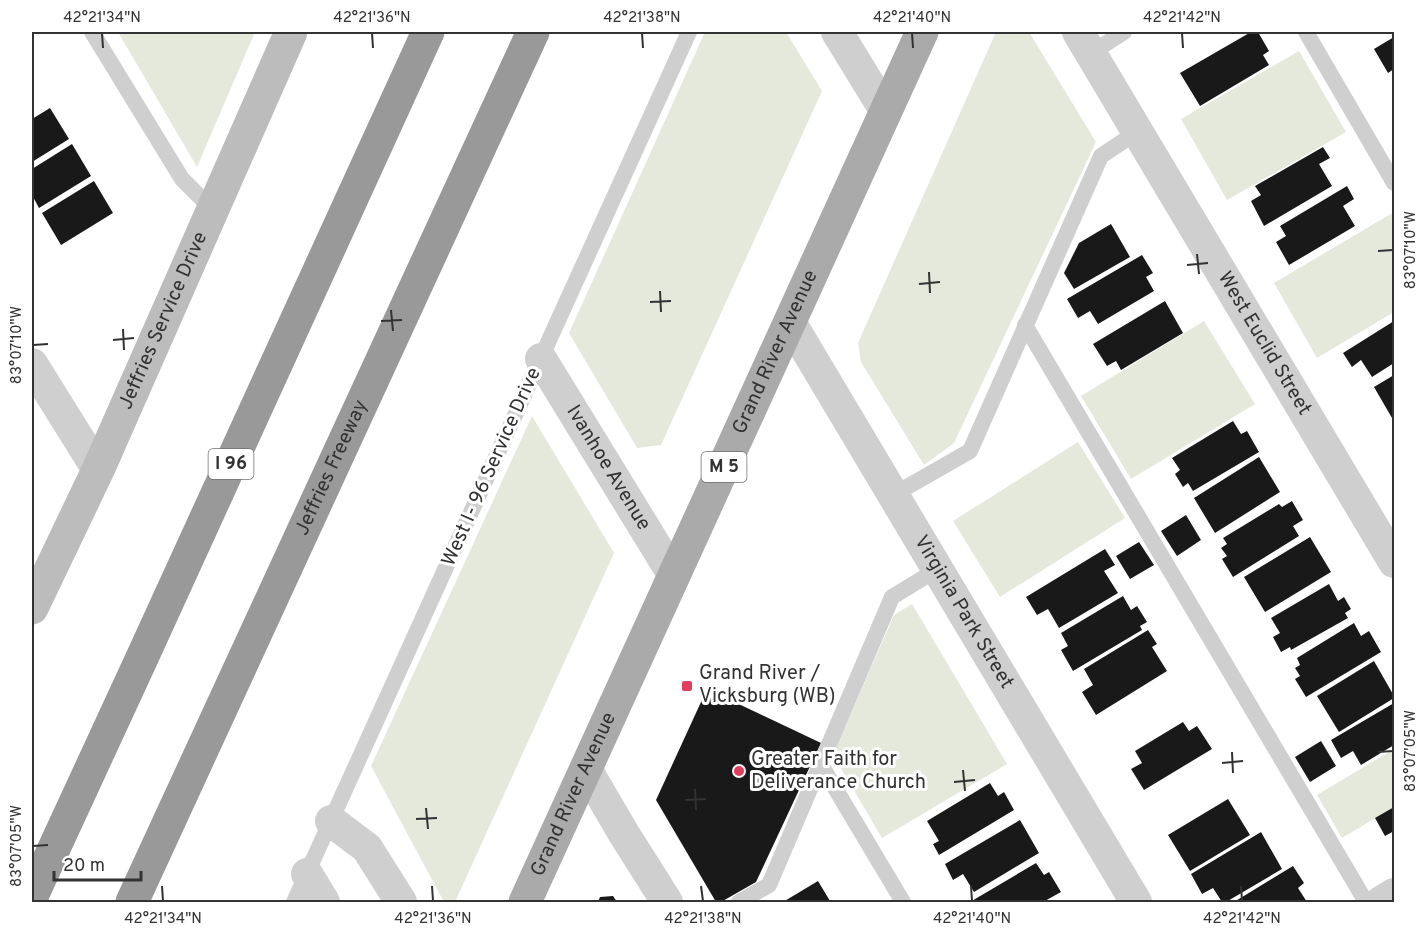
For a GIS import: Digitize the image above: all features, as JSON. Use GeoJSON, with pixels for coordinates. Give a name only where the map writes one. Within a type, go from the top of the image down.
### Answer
{"type":"FeatureCollection","features":[{"type":"Feature","properties":{"kind":"highway","name":"I 96"},"geometry":{"type":"LineString","coordinates":[[32,896],[428,32]]}},
{"type":"Feature","properties":{"kind":"highway","name":"Jeffries Freeway"},"geometry":{"type":"LineString","coordinates":[[132,903],[532,32]]}},
{"type":"Feature","properties":{"kind":"main road","name":"Grand River Avenue"},"geometry":{"type":"LineString","coordinates":[[525,903],[922,32]]}},
{"type":"Feature","properties":{"kind":"street","name":"Jeffries Service Drive"},"geometry":{"type":"LineString","coordinates":[[32,608],[98,470],[291,32]]}},
{"type":"Feature","properties":{"kind":"street"},"geometry":{"type":"LineString","coordinates":[[837,32],[886,112]]}},
{"type":"Feature","properties":{"kind":"street","name":"West Euclid Street"},"geometry":{"type":"LineString","coordinates":[[1084,42],[1395,562]]}},
{"type":"Feature","properties":{"kind":"street","name":"Virginia Park Street"},"geometry":{"type":"LineString","coordinates":[[790,322],[1136,903]]}},
{"type":"Feature","properties":{"kind":"street","name":"Ivanhoe Avenue"},"geometry":{"type":"LineString","coordinates":[[541,359],[674,576]]}},
{"type":"Feature","properties":{"kind":"street"},"geometry":{"type":"LineString","coordinates":[[32,364],[98,470]]}},
{"type":"Feature","properties":{"kind":"street"},"geometry":{"type":"LineString","coordinates":[[586,769],[668,903]]}},
{"type":"Feature","properties":{"kind":"street"},"geometry":{"type":"LineString","coordinates":[[331,821],[367,848],[401,903]]}},
{"type":"Feature","properties":{"kind":"street"},"geometry":{"type":"LineString","coordinates":[[307,874],[324,903]]}},
{"type":"Feature","properties":{"kind":"street"},"geometry":{"type":"LineString","coordinates":[[1381,903],[1395,894]]}},
{"type":"Feature","properties":{"kind":"lane"},"geometry":{"type":"LineString","coordinates":[[92,32],[182,179],[213,210]]}},
{"type":"Feature","properties":{"kind":"lane","name":"West I- 96 Service Drive"},"geometry":{"type":"LineString","coordinates":[[294,903],[688,32]]}},
{"type":"Feature","properties":{"kind":"lane"},"geometry":{"type":"LineString","coordinates":[[1084,42],[1124,32]]}},
{"type":"Feature","properties":{"kind":"lane"},"geometry":{"type":"LineString","coordinates":[[1306,32],[1395,183]]}},
{"type":"Feature","properties":{"kind":"lane"},"geometry":{"type":"LineString","coordinates":[[893,495],[970,451],[1101,156],[1137,132]]}},
{"type":"Feature","properties":{"kind":"lane"},"geometry":{"type":"LineString","coordinates":[[1025,324],[1366,903]]}},
{"type":"Feature","properties":{"kind":"lane"},"geometry":{"type":"LineString","coordinates":[[739,903],[769,885],[892,597],[938,569]]}},
{"type":"Feature","properties":{"kind":"lane"},"geometry":{"type":"LineString","coordinates":[[820,763],[903,903]]}},
{"type":"Feature","properties":{"kind":"shaded area"},"geometry":{"type":"Polygon","coordinates":[[[118,32],[255,32],[197,167],[118,32]]]}},
{"type":"Feature","properties":{"kind":"shaded area"},"geometry":{"type":"Polygon","coordinates":[[[705,32],[786,32],[822,91],[661,445],[637,448],[569,333],[705,32]]]}},
{"type":"Feature","properties":{"kind":"shaded area"},"geometry":{"type":"Polygon","coordinates":[[[996,32],[1029,32],[1096,142],[954,443],[924,465],[861,362],[858,343],[996,32]]]}},
{"type":"Feature","properties":{"kind":"shaded area"},"geometry":{"type":"Polygon","coordinates":[[[1299,51],[1346,132],[1227,200],[1181,119],[1299,51]]]}},
{"type":"Feature","properties":{"kind":"shaded area"},"geometry":{"type":"Polygon","coordinates":[[[1394,212],[1394,312],[1317,358],[1274,283],[1394,212]]]}},
{"type":"Feature","properties":{"kind":"shaded area"},"geometry":{"type":"Polygon","coordinates":[[[1204,321],[1255,404],[1131,479],[1081,396],[1204,321]]]}},
{"type":"Feature","properties":{"kind":"shaded area"},"geometry":{"type":"Polygon","coordinates":[[[532,416],[614,553],[455,902],[444,902],[371,766],[532,416]]]}},
{"type":"Feature","properties":{"kind":"shaded area"},"geometry":{"type":"Polygon","coordinates":[[[1078,442],[1125,518],[1000,597],[953,521],[1078,442]]]}},
{"type":"Feature","properties":{"kind":"shaded area"},"geometry":{"type":"Polygon","coordinates":[[[912,604],[1007,764],[882,838],[833,755],[894,615],[912,604]]]}},
{"type":"Feature","properties":{"kind":"shaded area"},"geometry":{"type":"Polygon","coordinates":[[[1394,749],[1394,807],[1342,838],[1317,795],[1394,749]]]}},
{"type":"Feature","properties":{"kind":"building"},"geometry":{"type":"Polygon","coordinates":[[[1251,32],[1258,32],[1269,51],[1263,55],[1269,65],[1200,106],[1180,73],[1251,32]]]}},
{"type":"Feature","properties":{"kind":"building"},"geometry":{"type":"Polygon","coordinates":[[[1394,37],[1394,69],[1388,73],[1374,49],[1394,37]]]}},
{"type":"Feature","properties":{"kind":"building"},"geometry":{"type":"Polygon","coordinates":[[[50,108],[69,139],[32,162],[32,119],[50,108]]]}},
{"type":"Feature","properties":{"kind":"building"},"geometry":{"type":"Polygon","coordinates":[[[72,144],[91,176],[39,208],[32,195],[32,169],[72,144]]]}},
{"type":"Feature","properties":{"kind":"building"},"geometry":{"type":"Polygon","coordinates":[[[1323,147],[1330,158],[1319,164],[1332,186],[1264,226],[1251,201],[1261,195],[1255,186],[1323,147]]]}},
{"type":"Feature","properties":{"kind":"building"},"geometry":{"type":"Polygon","coordinates":[[[94,181],[113,213],[61,245],[42,213],[94,181]]]}},
{"type":"Feature","properties":{"kind":"building"},"geometry":{"type":"Polygon","coordinates":[[[1347,186],[1354,199],[1343,206],[1355,226],[1289,265],[1276,242],[1286,236],[1280,226],[1347,186]]]}},
{"type":"Feature","properties":{"kind":"building"},"geometry":{"type":"Polygon","coordinates":[[[1111,224],[1130,257],[1074,289],[1064,273],[1079,243],[1111,224]]]}},
{"type":"Feature","properties":{"kind":"building"},"geometry":{"type":"Polygon","coordinates":[[[1142,255],[1153,273],[1146,277],[1154,291],[1098,324],[1090,311],[1078,318],[1067,299],[1142,255]]]}},
{"type":"Feature","properties":{"kind":"building"},"geometry":{"type":"Polygon","coordinates":[[[1165,301],[1183,333],[1121,370],[1116,361],[1107,366],[1093,344],[1165,301]]]}},
{"type":"Feature","properties":{"kind":"building"},"geometry":{"type":"Polygon","coordinates":[[[1394,321],[1394,363],[1372,377],[1361,360],[1352,367],[1343,353],[1394,321]]]}},
{"type":"Feature","properties":{"kind":"building"},"geometry":{"type":"Polygon","coordinates":[[[1394,375],[1394,416],[1392,418],[1374,387],[1394,375]]]}},
{"type":"Feature","properties":{"kind":"building"},"geometry":{"type":"Polygon","coordinates":[[[1233,421],[1241,434],[1247,431],[1259,452],[1193,491],[1188,483],[1183,487],[1175,474],[1180,470],[1172,458],[1233,421]]]}},
{"type":"Feature","properties":{"kind":"building"},"geometry":{"type":"Polygon","coordinates":[[[1259,457],[1280,492],[1215,533],[1194,498],[1259,457]]]}},
{"type":"Feature","properties":{"kind":"building"},"geometry":{"type":"Polygon","coordinates":[[[1292,501],[1303,520],[1293,526],[1299,536],[1233,577],[1222,559],[1227,556],[1221,548],[1227,544],[1223,538],[1279,504],[1282,507],[1292,501]]]}},
{"type":"Feature","properties":{"kind":"building"},"geometry":{"type":"Polygon","coordinates":[[[1186,515],[1201,540],[1177,556],[1161,531],[1186,515]]]}},
{"type":"Feature","properties":{"kind":"building"},"geometry":{"type":"Polygon","coordinates":[[[1310,537],[1331,572],[1265,612],[1244,577],[1310,537]]]}},
{"type":"Feature","properties":{"kind":"building"},"geometry":{"type":"Polygon","coordinates":[[[1139,542],[1154,565],[1130,579],[1116,556],[1139,542]]]}},
{"type":"Feature","properties":{"kind":"building"},"geometry":{"type":"Polygon","coordinates":[[[1105,549],[1115,565],[1104,571],[1118,593],[1059,628],[1048,609],[1037,615],[1026,597],[1105,549]]]}},
{"type":"Feature","properties":{"kind":"building"},"geometry":{"type":"Polygon","coordinates":[[[1329,584],[1338,601],[1344,597],[1351,609],[1345,613],[1348,618],[1291,650],[1290,647],[1281,652],[1273,637],[1280,633],[1271,618],[1329,584]]]}},
{"type":"Feature","properties":{"kind":"building"},"geometry":{"type":"Polygon","coordinates":[[[1123,596],[1131,610],[1137,606],[1147,622],[1140,626],[1142,630],[1073,671],[1061,650],[1068,646],[1061,633],[1123,596]]]}},
{"type":"Feature","properties":{"kind":"building"},"geometry":{"type":"Polygon","coordinates":[[[1354,623],[1361,636],[1369,631],[1381,652],[1306,697],[1295,679],[1300,676],[1295,668],[1300,665],[1297,658],[1354,623]]]}},
{"type":"Feature","properties":{"kind":"building"},"geometry":{"type":"Polygon","coordinates":[[[1148,630],[1157,644],[1152,647],[1167,671],[1096,715],[1082,692],[1093,685],[1084,669],[1148,630]]]}},
{"type":"Feature","properties":{"kind":"building"},"geometry":{"type":"Polygon","coordinates":[[[1374,661],[1394,698],[1339,732],[1317,696],[1374,661]]]}},
{"type":"Feature","properties":{"kind":"building","name":"Greater Faith for Deliverance Church"},"geometry":{"type":"Polygon","coordinates":[[[707,689],[821,743],[756,882],[721,902],[716,902],[656,800],[707,689]]]}},
{"type":"Feature","properties":{"kind":"building"},"geometry":{"type":"Polygon","coordinates":[[[1394,703],[1394,745],[1361,765],[1353,751],[1341,758],[1331,740],[1394,703]]]}},
{"type":"Feature","properties":{"kind":"building"},"geometry":{"type":"Polygon","coordinates":[[[1183,722],[1189,731],[1197,726],[1212,749],[1144,790],[1131,769],[1142,763],[1135,751],[1183,722]]]}},
{"type":"Feature","properties":{"kind":"building"},"geometry":{"type":"Polygon","coordinates":[[[1321,741],[1336,766],[1310,782],[1295,757],[1321,741]]]}},
{"type":"Feature","properties":{"kind":"building"},"geometry":{"type":"Polygon","coordinates":[[[990,783],[998,796],[1004,792],[1014,810],[939,855],[933,844],[939,841],[927,821],[990,783]]]}},
{"type":"Feature","properties":{"kind":"building"},"geometry":{"type":"Polygon","coordinates":[[[1228,799],[1250,835],[1190,871],[1168,835],[1228,799]]]}},
{"type":"Feature","properties":{"kind":"building"},"geometry":{"type":"Polygon","coordinates":[[[1394,807],[1394,831],[1385,836],[1375,818],[1394,807]]]}},
{"type":"Feature","properties":{"kind":"building"},"geometry":{"type":"Polygon","coordinates":[[[1020,820],[1039,853],[974,892],[963,874],[953,880],[945,864],[1020,820]]]}},
{"type":"Feature","properties":{"kind":"building"},"geometry":{"type":"Polygon","coordinates":[[[1261,832],[1282,869],[1226,902],[1222,902],[1213,888],[1202,894],[1191,874],[1261,832]]]}},
{"type":"Feature","properties":{"kind":"building"},"geometry":{"type":"Polygon","coordinates":[[[1036,863],[1044,875],[1049,872],[1061,892],[1043,902],[970,902],[1036,863]]]}},
{"type":"Feature","properties":{"kind":"building"},"geometry":{"type":"Polygon","coordinates":[[[1293,866],[1304,883],[1298,888],[1307,902],[1234,902],[1293,866]]]}},
{"type":"Feature","properties":{"kind":"building"},"geometry":{"type":"Polygon","coordinates":[[[818,881],[830,901],[783,902],[818,881]]]}},
{"type":"Feature","properties":{"kind":"building"},"geometry":{"type":"Polygon","coordinates":[[[613,896],[617,902],[598,902],[600,897],[613,896]]]}},
{"type":"Feature","properties":{"kind":"place","name":"Grand River / Vicksburg (WB)"},"geometry":{"type":"Point","coordinates":[687,686]}},
{"type":"Feature","properties":{"kind":"place","name":"Greater Faith for Deliverance Church"},"geometry":{"type":"Point","coordinates":[739,771]}}]}
